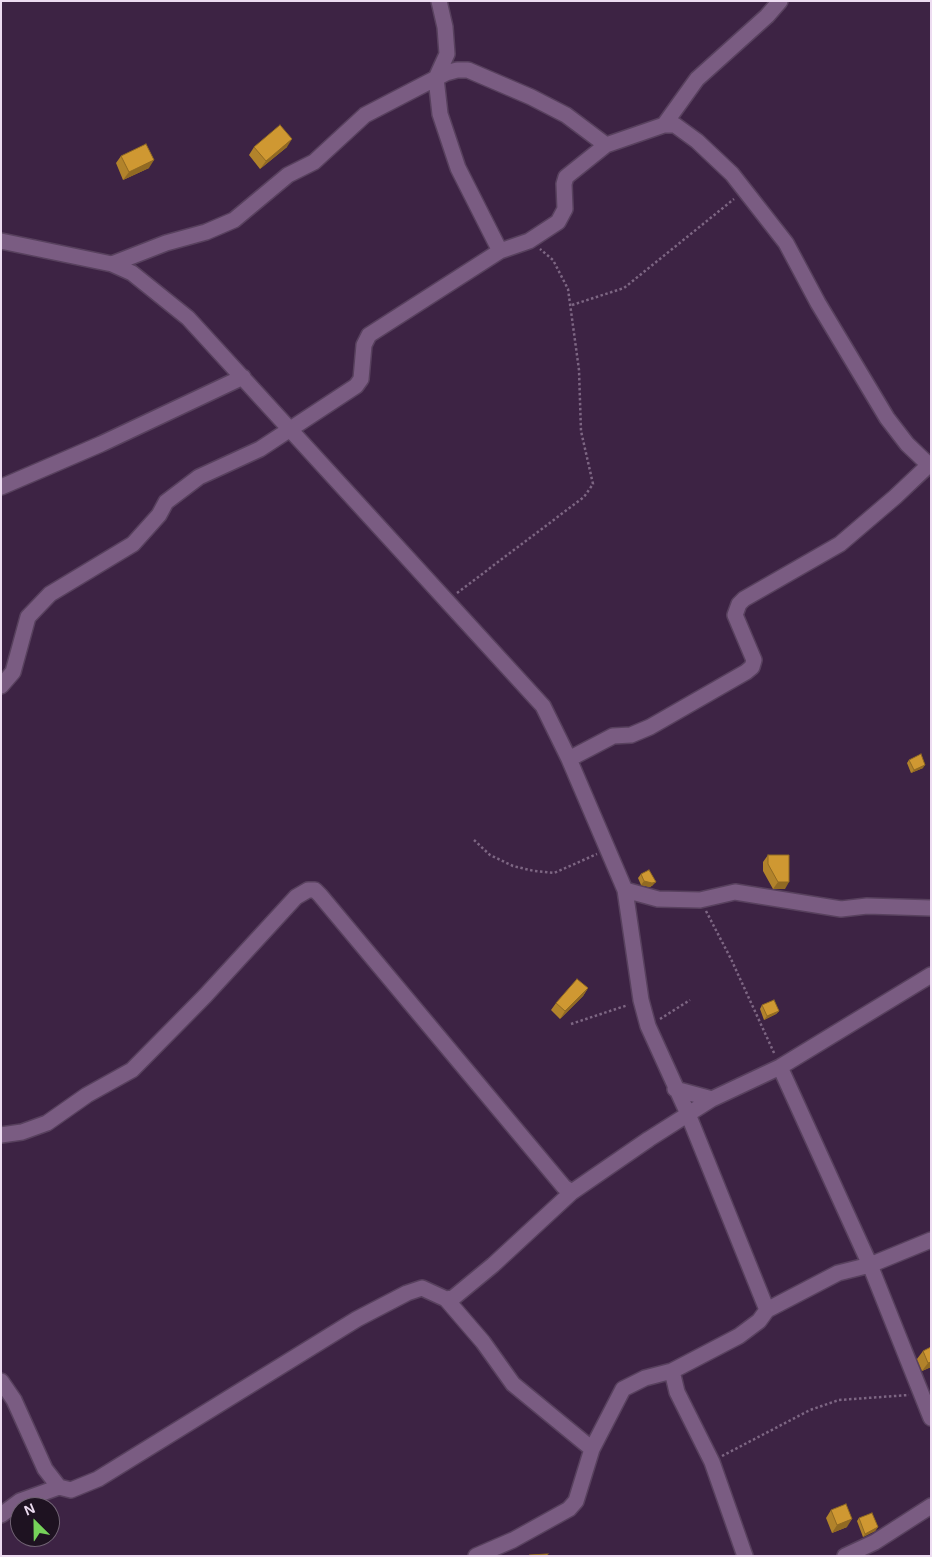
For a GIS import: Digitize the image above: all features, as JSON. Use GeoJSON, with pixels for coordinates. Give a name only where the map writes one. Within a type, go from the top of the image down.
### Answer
{"type":"FeatureCollection","features":[{"type":"Feature","properties":{"kind":"street"},"geometry":{"type":"LineString","coordinates":[[439,1],[445,27],[447,54],[436,78],[440,114],[458,168],[500,251]]}},
{"type":"Feature","properties":{"kind":"street"},"geometry":{"type":"LineString","coordinates":[[664,124],[697,79],[780,1]]}},
{"type":"Feature","properties":{"kind":"street"},"geometry":{"type":"LineString","coordinates":[[112,264],[166,243],[206,232],[234,220],[288,174],[314,162],[365,116],[436,78],[457,70],[468,70],[502,84],[566,115],[606,145]]}},
{"type":"Feature","properties":{"kind":"street"},"geometry":{"type":"LineString","coordinates":[[1,686],[13,672],[28,618],[50,594],[88,569],[133,544],[159,515],[166,502],[198,477],[260,449],[279,435],[292,430],[356,386],[361,380],[364,345],[373,331],[500,251],[529,240],[558,222],[563,216],[565,209],[564,184],[566,177],[606,145],[664,124],[675,125],[684,130],[732,174],[786,243],[818,303],[887,418],[907,444],[929,464],[895,497],[840,544],[744,599],[739,604],[735,615],[754,660],[752,667],[746,672],[650,727],[634,734],[613,736],[570,759]]}},
{"type":"Feature","properties":{"kind":"street"},"geometry":{"type":"LineString","coordinates":[[1,241],[112,264],[132,273],[188,318],[543,706],[570,759],[625,890],[641,1000],[648,1026],[688,1114],[767,1310]]}},
{"type":"Feature","properties":{"kind":"street"},"geometry":{"type":"LineString","coordinates":[[1,486],[101,444],[243,377]]}},
{"type":"Feature","properties":{"kind":"street"},"geometry":{"type":"LineString","coordinates":[[1,1135],[22,1132],[47,1124],[88,1095],[132,1070],[206,996],[296,897],[308,890],[315,890],[564,1187],[572,1192]]}},
{"type":"Feature","properties":{"kind":"street"},"geometry":{"type":"LineString","coordinates":[[625,890],[649,898],[700,900],[735,892],[841,909],[866,906],[931,908]]}},
{"type":"Feature","properties":{"kind":"street"},"geometry":{"type":"LineString","coordinates":[[446,1299],[453,1298],[462,1293],[572,1192],[688,1114],[712,1099],[780,1067],[931,975]]}},
{"type":"Feature","properties":{"kind":"street"},"geometry":{"type":"LineString","coordinates":[[780,1067],[870,1265],[931,1418]]}},
{"type":"Feature","properties":{"kind":"street"},"geometry":{"type":"LineString","coordinates":[[675,1089],[712,1099]]}},
{"type":"Feature","properties":{"kind":"street"},"geometry":{"type":"LineString","coordinates":[[476,1556],[512,1540],[569,1509],[576,1501],[592,1450],[623,1389],[645,1378],[672,1371],[739,1336],[759,1321],[767,1310],[838,1273],[870,1265],[931,1240]]}},
{"type":"Feature","properties":{"kind":"street"},"geometry":{"type":"LineString","coordinates":[[1,1515],[20,1501],[59,1487],[71,1490],[98,1479],[349,1324],[407,1293],[422,1288],[446,1299],[483,1342],[513,1384],[592,1450]]}},
{"type":"Feature","properties":{"kind":"street"},"geometry":{"type":"LineString","coordinates":[[672,1371],[677,1392],[712,1462],[745,1556]]}},
{"type":"Feature","properties":{"kind":"street"},"geometry":{"type":"LineString","coordinates":[[3,1386],[14,1400],[45,1469],[59,1487]]}},
{"type":"Feature","properties":{"kind":"street"},"geometry":{"type":"LineString","coordinates":[[845,1556],[875,1542],[931,1506]]}},
{"type":"Feature","properties":{"kind":"path"},"geometry":{"type":"LineString","coordinates":[[571,306],[624,288],[745,190]]}},
{"type":"Feature","properties":{"kind":"path"},"geometry":{"type":"LineString","coordinates":[[448,600],[584,497],[594,484],[581,431],[579,370],[568,289],[553,260],[529,240]]}},
{"type":"Feature","properties":{"kind":"path"},"geometry":{"type":"LineString","coordinates":[[474,840],[490,855],[513,866],[554,873],[608,849]]}},
{"type":"Feature","properties":{"kind":"path"},"geometry":{"type":"LineString","coordinates":[[700,900],[731,958],[780,1067]]}},
{"type":"Feature","properties":{"kind":"path"},"geometry":{"type":"LineString","coordinates":[[571,1024],[641,1000]]}},
{"type":"Feature","properties":{"kind":"path"},"geometry":{"type":"LineString","coordinates":[[648,1026],[690,1000]]}},
{"type":"Feature","properties":{"kind":"path"},"geometry":{"type":"LineString","coordinates":[[712,1462],[810,1410],[839,1400],[920,1394]]}},
{"type":"Feature","properties":{"kind":"building"},"geometry":{"type":"Polygon","coordinates":[[[280,125],[292,139],[266,161],[254,147],[280,125]]]}},
{"type":"Feature","properties":{"kind":"building"},"geometry":{"type":"Polygon","coordinates":[[[146,144],[154,160],[129,172],[121,156],[146,144]]]}},
{"type":"Feature","properties":{"kind":"building"},"geometry":{"type":"Polygon","coordinates":[[[921,754],[925,765],[914,770],[909,760],[921,754]]]}},
{"type":"Feature","properties":{"kind":"building"},"geometry":{"type":"Polygon","coordinates":[[[768,855],[789,855],[789,882],[778,882],[768,864],[768,855]]]}},
{"type":"Feature","properties":{"kind":"building"},"geometry":{"type":"Polygon","coordinates":[[[649,870],[656,882],[644,881],[641,874],[649,870]]]}},
{"type":"Feature","properties":{"kind":"building"},"geometry":{"type":"Polygon","coordinates":[[[577,979],[588,988],[565,1011],[556,1003],[577,979]]]}},
{"type":"Feature","properties":{"kind":"building"},"geometry":{"type":"Polygon","coordinates":[[[774,1000],[779,1011],[767,1016],[762,1005],[774,1000]]]}},
{"type":"Feature","properties":{"kind":"building"},"geometry":{"type":"Polygon","coordinates":[[[931,1347],[931,1362],[928,1363],[923,1351],[931,1347]]]}},
{"type":"Feature","properties":{"kind":"building"},"geometry":{"type":"Polygon","coordinates":[[[846,1504],[852,1519],[837,1525],[831,1510],[846,1504]]]}},
{"type":"Feature","properties":{"kind":"building"},"geometry":{"type":"Polygon","coordinates":[[[872,1513],[878,1527],[865,1534],[859,1518],[872,1513]]]}},
{"type":"Feature","properties":{"kind":"building"},"geometry":{"type":"Polygon","coordinates":[[[548,1554],[546,1556],[529,1556],[529,1555],[548,1554]]]}}]}
